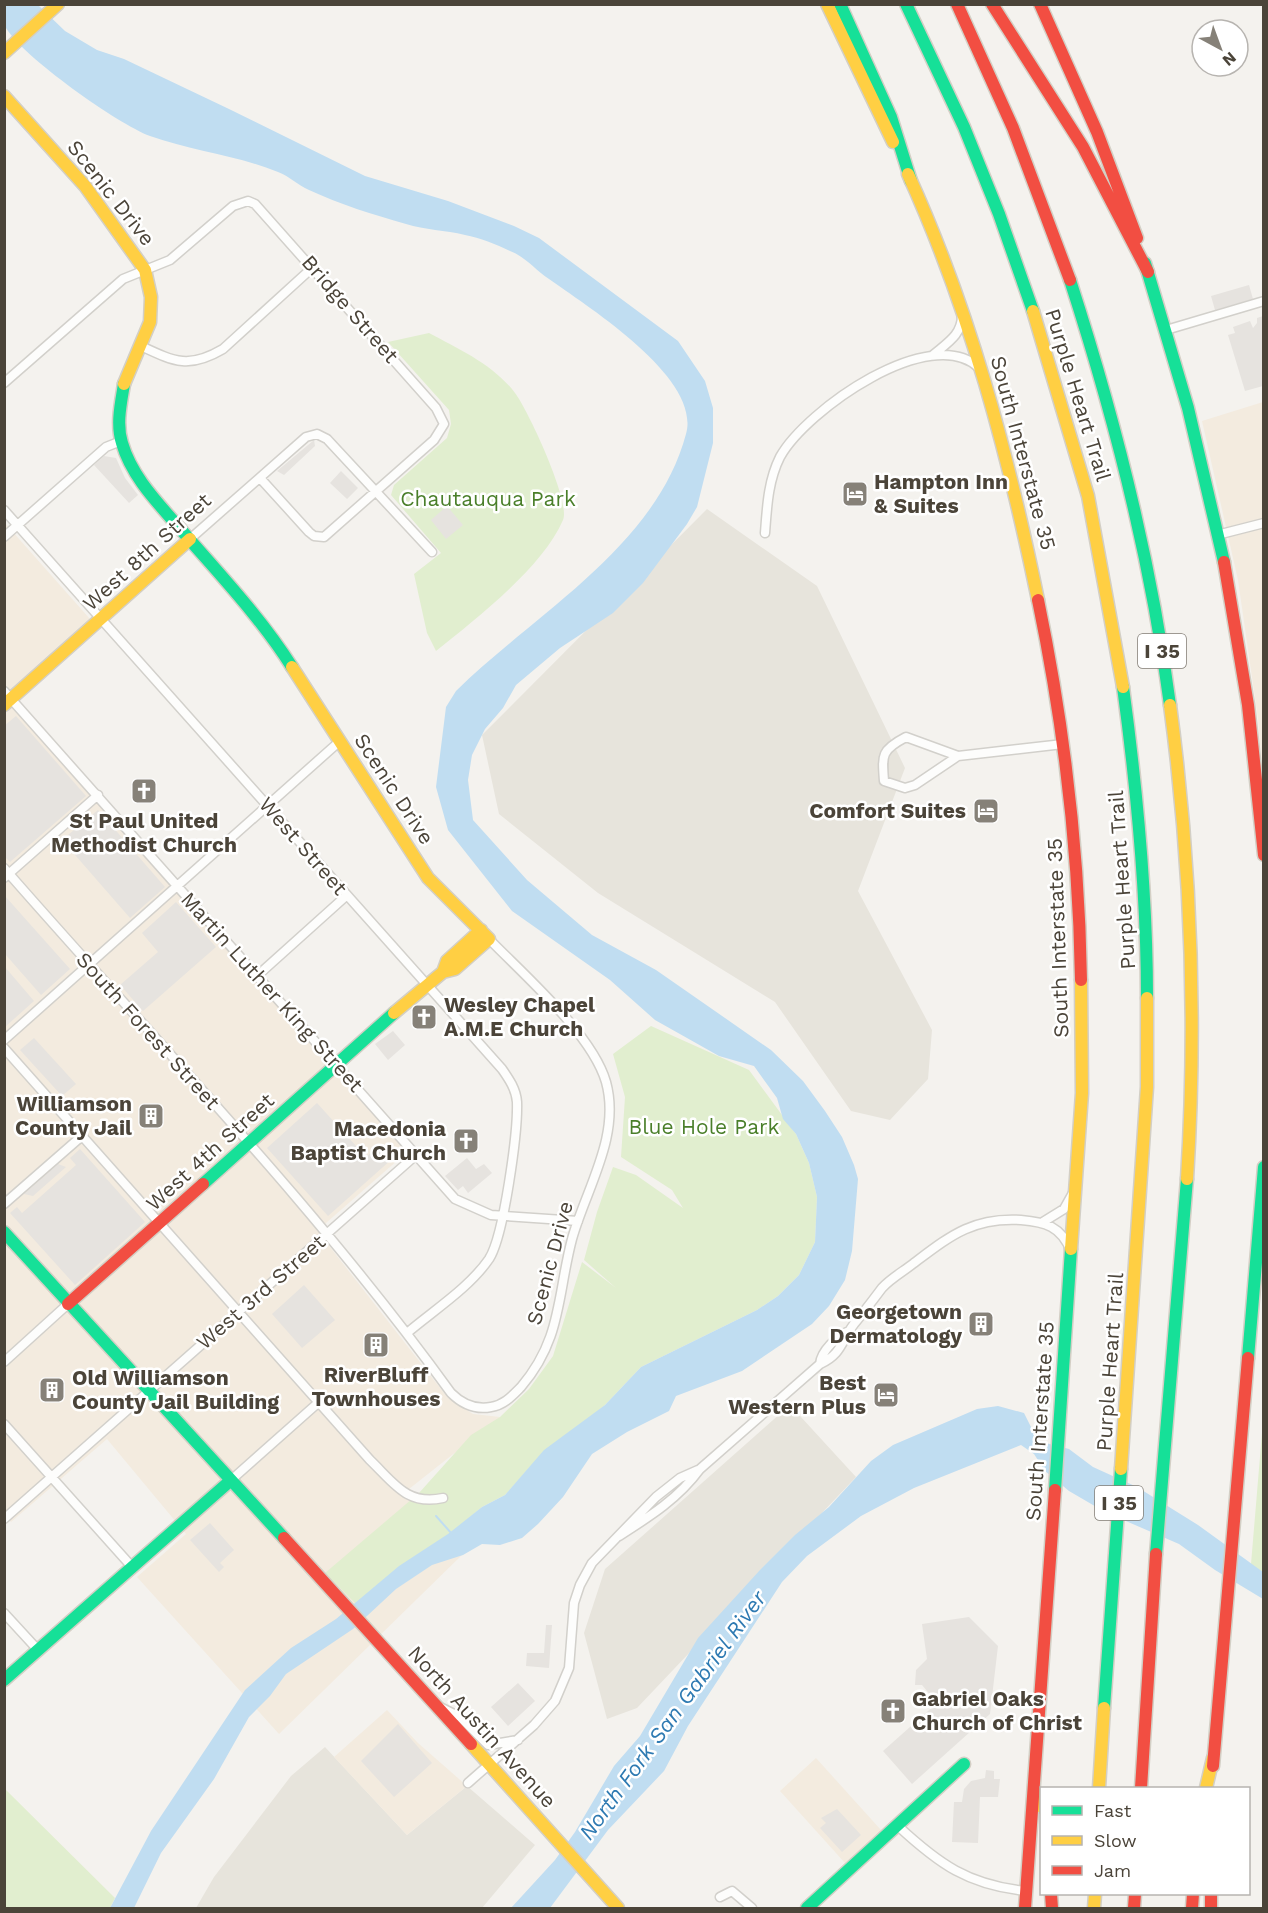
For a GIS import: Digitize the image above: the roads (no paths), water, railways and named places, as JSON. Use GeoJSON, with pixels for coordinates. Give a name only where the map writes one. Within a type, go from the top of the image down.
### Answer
{"type":"FeatureCollection","features":[{"type":"Feature","properties":{"kind":"main road"},"geometry":{"type":"LineString","coordinates":[[5,53],[58,4]]}},
{"type":"Feature","properties":{"kind":"main road","name":"South Interstate 35"},"geometry":{"type":"LineString","coordinates":[[827,4],[911,181],[963,311],[982,370],[1034,571],[1063,744],[1080,933],[1082,1093],[1035,1792],[1025,1908]]}},
{"type":"Feature","properties":{"kind":"main road"},"geometry":{"type":"LineString","coordinates":[[840,4],[891,117],[911,181]]}},
{"type":"Feature","properties":{"kind":"main road","name":"Purple Heart Trail"},"geometry":{"type":"LineString","coordinates":[[906,4],[964,126],[999,213],[1045,346],[1088,496],[1123,686],[1141,843],[1148,983],[1147,1087],[1099,1787]]}},
{"type":"Feature","properties":{"kind":"main road","name":"Purple Heart Trail"},"geometry":{"type":"LineString","coordinates":[[957,4],[1026,161],[1066,264],[1120,447],[1137,516],[1172,714],[1185,824],[1192,970],[1189,1155],[1145,1684],[1141,1787]]}},
{"type":"Feature","properties":{"kind":"main road"},"geometry":{"type":"LineString","coordinates":[[992,4],[1083,147],[1148,272]]}},
{"type":"Feature","properties":{"kind":"main road"},"geometry":{"type":"LineString","coordinates":[[1040,4],[1097,132],[1148,272],[1199,449],[1242,668],[1258,789],[1263,855]]}},
{"type":"Feature","properties":{"kind":"main road","name":"Scenic Drive"},"geometry":{"type":"LineString","coordinates":[[4,96],[85,186],[145,270],[151,308],[150,322],[124,382],[121,397],[121,441],[137,477],[273,637],[428,878],[485,935]]}},
{"type":"Feature","properties":{"kind":"main road","name":"West 8th Street"},"geometry":{"type":"LineString","coordinates":[[7,698],[101,619],[190,539]]}},
{"type":"Feature","properties":{"kind":"main road","name":"West 4th Street"},"geometry":{"type":"LineString","coordinates":[[68,1304],[443,972],[447,961],[485,935]]}},
{"type":"Feature","properties":{"kind":"main road"},"geometry":{"type":"LineString","coordinates":[[1213,1787],[1214,1743],[1263,1167]]}},
{"type":"Feature","properties":{"kind":"main road","name":"North Austin Avenue"},"geometry":{"type":"LineString","coordinates":[[4,1232],[418,1685],[616,1906]]}},
{"type":"Feature","properties":{"kind":"main road"},"geometry":{"type":"LineString","coordinates":[[4,1680],[230,1481]]}},
{"type":"Feature","properties":{"kind":"main road"},"geometry":{"type":"LineString","coordinates":[[1206,1787],[1213,1758]]}},
{"type":"Feature","properties":{"kind":"main road"},"geometry":{"type":"LineString","coordinates":[[807,1908],[964,1764]]}},
{"type":"Feature","properties":{"kind":"main road"},"geometry":{"type":"LineString","coordinates":[[1035,1792],[1040,1804]]}},
{"type":"Feature","properties":{"kind":"street","name":"Bridge Street"},"geometry":{"type":"LineString","coordinates":[[145,270],[170,260],[233,206],[248,201],[261,208],[436,408],[444,424],[434,440],[378,491]]}},
{"type":"Feature","properties":{"kind":"street"},"geometry":{"type":"LineString","coordinates":[[141,346],[171,361],[195,362],[208,357],[223,349],[312,268]]}},
{"type":"Feature","properties":{"kind":"street"},"geometry":{"type":"LineString","coordinates":[[4,383],[114,286],[123,279],[145,270]]}},
{"type":"Feature","properties":{"kind":"street"},"geometry":{"type":"LineString","coordinates":[[1166,330],[1263,301]]}},
{"type":"Feature","properties":{"kind":"street"},"geometry":{"type":"LineString","coordinates":[[932,356],[955,338],[962,324],[963,311]]}},
{"type":"Feature","properties":{"kind":"street"},"geometry":{"type":"LineString","coordinates":[[765,533],[771,483],[780,458],[794,437],[813,416],[850,388],[884,372],[932,356],[961,356],[971,360],[982,370]]}},
{"type":"Feature","properties":{"kind":"street","name":"West 8th Street"},"geometry":{"type":"LineString","coordinates":[[190,539],[306,437],[317,434],[327,439],[378,491]]}},
{"type":"Feature","properties":{"kind":"street"},"geometry":{"type":"LineString","coordinates":[[4,537],[106,447],[121,441]]}},
{"type":"Feature","properties":{"kind":"street"},"geometry":{"type":"LineString","coordinates":[[260,478],[309,532],[319,538],[330,535],[378,491],[432,552]]}},
{"type":"Feature","properties":{"kind":"street","name":"West Street"},"geometry":{"type":"LineString","coordinates":[[4,510],[426,987],[502,1069],[514,1090],[516,1118],[504,1215],[494,1252],[479,1272],[407,1333]]}},
{"type":"Feature","properties":{"kind":"street"},"geometry":{"type":"LineString","coordinates":[[1217,535],[1263,523]]}},
{"type":"Feature","properties":{"kind":"street","name":"Martin Luther King Street"},"geometry":{"type":"LineString","coordinates":[[7,698],[98,795],[455,1199],[490,1215],[578,1221]]}},
{"type":"Feature","properties":{"kind":"street"},"geometry":{"type":"LineString","coordinates":[[958,756],[915,785],[905,788],[884,781],[882,756],[888,747],[906,737],[958,756],[1063,744]]}},
{"type":"Feature","properties":{"kind":"street"},"geometry":{"type":"LineString","coordinates":[[4,1040],[340,741]]}},
{"type":"Feature","properties":{"kind":"street"},"geometry":{"type":"LineString","coordinates":[[6,873],[98,795]]}},
{"type":"Feature","properties":{"kind":"street","name":"South Forest Street"},"geometry":{"type":"LineString","coordinates":[[6,873],[329,1234],[407,1333]]}},
{"type":"Feature","properties":{"kind":"street"},"geometry":{"type":"LineString","coordinates":[[257,976],[346,896]]}},
{"type":"Feature","properties":{"kind":"street","name":"Scenic Drive"},"geometry":{"type":"LineString","coordinates":[[407,1333],[458,1400],[478,1408],[504,1402],[527,1380],[544,1355],[558,1314],[578,1221],[602,1156],[609,1117],[606,1082],[592,1052],[582,1038],[485,935]]}},
{"type":"Feature","properties":{"kind":"street"},"geometry":{"type":"LineString","coordinates":[[4,1048],[370,1460],[408,1496],[422,1501],[443,1498]]}},
{"type":"Feature","properties":{"kind":"street"},"geometry":{"type":"LineString","coordinates":[[4,1204],[83,1135]]}},
{"type":"Feature","properties":{"kind":"street","name":"West 3rd Street"},"geometry":{"type":"LineString","coordinates":[[4,1518],[416,1155]]}},
{"type":"Feature","properties":{"kind":"street"},"geometry":{"type":"LineString","coordinates":[[1042,1222],[1064,1209],[1076,1187]]}},
{"type":"Feature","properties":{"kind":"street"},"geometry":{"type":"LineString","coordinates":[[619,1536],[663,1508],[686,1489],[700,1469],[820,1364],[835,1355],[846,1341],[849,1331],[884,1286],[957,1233],[975,1224],[1001,1220],[1042,1222],[1064,1236],[1072,1254]]}},
{"type":"Feature","properties":{"kind":"street","name":"West 4th Street"},"geometry":{"type":"LineString","coordinates":[[4,1362],[68,1304]]}},
{"type":"Feature","properties":{"kind":"street"},"geometry":{"type":"LineString","coordinates":[[230,1481],[319,1402]]}},
{"type":"Feature","properties":{"kind":"street"},"geometry":{"type":"LineString","coordinates":[[4,1424],[133,1568]]}},
{"type":"Feature","properties":{"kind":"street"},"geometry":{"type":"LineString","coordinates":[[468,1783],[546,1714],[563,1686],[571,1657],[573,1606],[580,1585],[592,1563],[656,1497],[680,1478],[700,1469]]}},
{"type":"Feature","properties":{"kind":"street"},"geometry":{"type":"LineString","coordinates":[[4,1613],[38,1650]]}},
{"type":"Feature","properties":{"kind":"street"},"geometry":{"type":"LineString","coordinates":[[432,1703],[460,1717],[488,1745],[518,1739]]}},
{"type":"Feature","properties":{"kind":"street"},"geometry":{"type":"LineString","coordinates":[[898,1826],[956,1873],[981,1884],[1026,1891]]}},
{"type":"Feature","properties":{"kind":"street"},"geometry":{"type":"LineString","coordinates":[[720,1897],[732,1891],[737,1892],[752,1908]]}},
{"type":"Feature","properties":{"kind":"water"},"geometry":{"type":"Polygon","coordinates":[[[5,5],[38,5],[65,31],[97,50],[124,59],[365,176],[448,201],[539,238],[678,341],[705,381],[713,408],[713,443],[697,507],[643,583],[613,613],[560,648],[516,685],[503,708],[485,729],[472,755],[468,780],[473,820],[527,880],[592,935],[656,970],[771,1050],[803,1081],[825,1111],[842,1137],[858,1179],[852,1251],[845,1280],[829,1306],[812,1324],[742,1371],[676,1396],[669,1411],[627,1432],[592,1454],[563,1497],[522,1538],[500,1545],[482,1544],[463,1555],[432,1565],[396,1589],[353,1629],[286,1674],[270,1696],[249,1717],[214,1779],[161,1853],[134,1908],[110,1908],[151,1831],[245,1690],[291,1648],[336,1619],[399,1566],[448,1534],[482,1507],[505,1495],[544,1450],[605,1405],[641,1367],[757,1310],[778,1296],[799,1275],[815,1242],[817,1197],[809,1163],[796,1134],[783,1119],[777,1098],[754,1066],[719,1056],[655,1020],[610,980],[512,911],[448,830],[436,787],[446,707],[456,691],[589,576],[621,545],[648,511],[671,474],[686,434],[686,412],[677,390],[660,368],[638,346],[516,254],[476,238],[413,226],[344,205],[262,166],[166,141],[135,129],[72,88],[31,55],[6,28],[5,5]]]}},
{"type":"Feature","properties":{"kind":"water","name":"North Fork San Gabriel River"},"geometry":{"type":"Polygon","coordinates":[[[998,1406],[1024,1413],[1038,1441],[1069,1449],[1093,1467],[1137,1487],[1198,1525],[1263,1572],[1263,1599],[1215,1570],[1179,1544],[1105,1512],[1069,1491],[1045,1471],[1034,1454],[1021,1445],[914,1488],[861,1516],[807,1556],[782,1582],[688,1726],[664,1771],[608,1830],[550,1908],[511,1908],[555,1860],[575,1832],[614,1766],[640,1736],[698,1638],[760,1570],[795,1535],[829,1507],[871,1461],[893,1445],[977,1409],[998,1406]]]}},
{"type":"Feature","properties":{"kind":"waterway"},"geometry":{"type":"LineString","coordinates":[[436,1516],[452,1534]]}},
{"type":"Feature","properties":{"kind":"place","name":"Hampton Inn & Suites"},"geometry":{"type":"Point","coordinates":[855,494]}},
{"type":"Feature","properties":{"kind":"place","name":"St Paul United Methodist Church"},"geometry":{"type":"Point","coordinates":[144,791]}},
{"type":"Feature","properties":{"kind":"place","name":"Comfort Suites"},"geometry":{"type":"Point","coordinates":[986,811]}},
{"type":"Feature","properties":{"kind":"place","name":"Wesley Chapel A.M.E Church"},"geometry":{"type":"Point","coordinates":[424,1017]}},
{"type":"Feature","properties":{"kind":"place","name":"Williamson County Jail"},"geometry":{"type":"Point","coordinates":[151,1116]}},
{"type":"Feature","properties":{"kind":"place","name":"Macedonia Baptist Church"},"geometry":{"type":"Point","coordinates":[466,1141]}},
{"type":"Feature","properties":{"kind":"place","name":"Georgetown Dermatology"},"geometry":{"type":"Point","coordinates":[981,1324]}},
{"type":"Feature","properties":{"kind":"place","name":"RiverBluff Townhouses"},"geometry":{"type":"Point","coordinates":[376,1345]}},
{"type":"Feature","properties":{"kind":"place","name":"Old Williamson County Jail Building"},"geometry":{"type":"Point","coordinates":[52,1390]}},
{"type":"Feature","properties":{"kind":"place","name":"Best Western Plus"},"geometry":{"type":"Point","coordinates":[886,1395]}},
{"type":"Feature","properties":{"kind":"place","name":"Gabriel Oaks Church of Christ"},"geometry":{"type":"Point","coordinates":[893,1711]}},
{"type":"Feature","properties":{"kind":"park label","name":"Chautauqua Park"},"geometry":{"type":"Point","coordinates":[488,499]}},
{"type":"Feature","properties":{"kind":"park label","name":"Blue Hole Park"},"geometry":{"type":"Point","coordinates":[704,1127]}}]}
